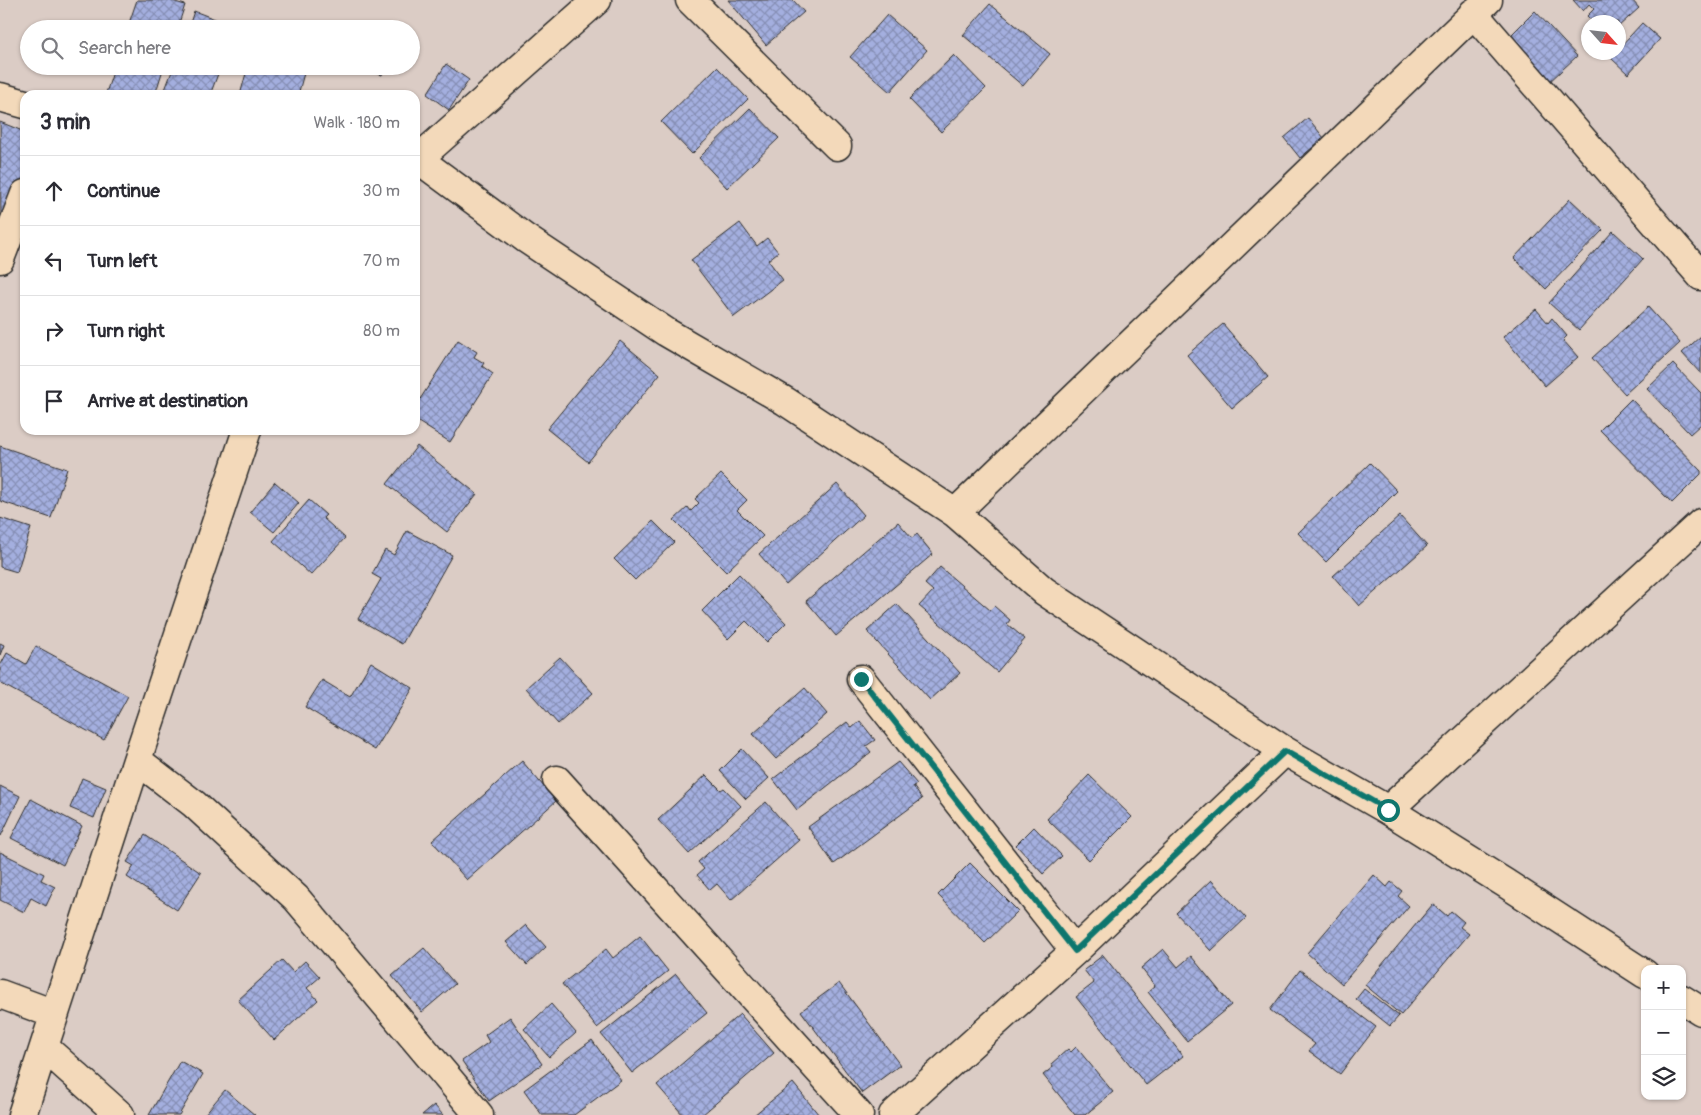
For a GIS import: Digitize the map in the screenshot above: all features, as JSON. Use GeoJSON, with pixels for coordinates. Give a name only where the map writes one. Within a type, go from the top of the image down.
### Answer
{"type":"FeatureCollection","features":[{"type":"Feature","properties":{"kind":"street"},"geometry":{"type":"LineString","coordinates":[[420,157],[597,0]]}},
{"type":"Feature","properties":{"kind":"street"},"geometry":{"type":"LineString","coordinates":[[690,0],[837,146]]}},
{"type":"Feature","properties":{"kind":"street"},"geometry":{"type":"LineString","coordinates":[[955,513],[1481,6],[1701,276]]}},
{"type":"Feature","properties":{"kind":"street"},"geometry":{"type":"LineString","coordinates":[[0,96],[20,102]]}},
{"type":"Feature","properties":{"kind":"street"},"geometry":{"type":"LineString","coordinates":[[420,162],[525,238],[666,332],[784,401],[955,513],[1044,591],[1285,751],[1388,810],[1641,971]]}},
{"type":"Feature","properties":{"kind":"street"},"geometry":{"type":"LineString","coordinates":[[0,259],[20,207]]}},
{"type":"Feature","properties":{"kind":"street"},"geometry":{"type":"LineString","coordinates":[[22,1115],[137,760],[245,435]]}},
{"type":"Feature","properties":{"kind":"street"},"geometry":{"type":"LineString","coordinates":[[1388,810],[1701,523]]}},
{"type":"Feature","properties":{"kind":"street"},"geometry":{"type":"LineString","coordinates":[[861,679],[1075,951]]}},
{"type":"Feature","properties":{"kind":"street"},"geometry":{"type":"LineString","coordinates":[[893,1115],[1075,951],[1285,751]]}},
{"type":"Feature","properties":{"kind":"street"},"geometry":{"type":"LineString","coordinates":[[137,760],[194,804],[296,898],[480,1115]]}},
{"type":"Feature","properties":{"kind":"street"},"geometry":{"type":"LineString","coordinates":[[557,780],[859,1115]]}},
{"type":"Feature","properties":{"kind":"street"},"geometry":{"type":"LineString","coordinates":[[0,994],[54,1014]]}},
{"type":"Feature","properties":{"kind":"street"},"geometry":{"type":"LineString","coordinates":[[1686,1002],[1701,1011]]}},
{"type":"Feature","properties":{"kind":"street"},"geometry":{"type":"LineString","coordinates":[[44,1047],[120,1115]]}},
{"type":"Feature","properties":{"kind":"building"},"geometry":{"type":"Polygon","coordinates":[[[137,0],[169,0],[185,5],[180,20],[130,20],[137,0]]]}},
{"type":"Feature","properties":{"kind":"building"},"geometry":{"type":"Polygon","coordinates":[[[728,0],[793,0],[804,12],[766,45],[728,0]]]}},
{"type":"Feature","properties":{"kind":"building"},"geometry":{"type":"Polygon","coordinates":[[[1573,0],[1632,0],[1639,8],[1626,20],[1626,15],[1588,15],[1594,9],[1589,4],[1583,11],[1573,0]]]}},
{"type":"Feature","properties":{"kind":"building"},"geometry":{"type":"Polygon","coordinates":[[[990,4],[1050,54],[1023,86],[963,35],[990,4]]]}},
{"type":"Feature","properties":{"kind":"building"},"geometry":{"type":"Polygon","coordinates":[[[194,11],[218,20],[191,20],[194,11]]]}},
{"type":"Feature","properties":{"kind":"building"},"geometry":{"type":"Polygon","coordinates":[[[1535,11],[1577,56],[1547,84],[1505,41],[1535,11]]]}},
{"type":"Feature","properties":{"kind":"building"},"geometry":{"type":"Polygon","coordinates":[[[887,15],[927,50],[890,92],[850,57],[887,15]]]}},
{"type":"Feature","properties":{"kind":"building"},"geometry":{"type":"Polygon","coordinates":[[[1642,23],[1660,39],[1628,74],[1613,60],[1626,60],[1626,40],[1642,23]]]}},
{"type":"Feature","properties":{"kind":"building"},"geometry":{"type":"Polygon","coordinates":[[[954,55],[986,88],[941,132],[909,99],[954,55]]]}},
{"type":"Feature","properties":{"kind":"building"},"geometry":{"type":"Polygon","coordinates":[[[446,64],[469,80],[449,110],[427,94],[446,64]]]}},
{"type":"Feature","properties":{"kind":"building"},"geometry":{"type":"Polygon","coordinates":[[[717,67],[748,99],[692,154],[661,122],[717,67]]]}},
{"type":"Feature","properties":{"kind":"building"},"geometry":{"type":"Polygon","coordinates":[[[112,75],[161,75],[157,90],[107,90],[112,75]]]}},
{"type":"Feature","properties":{"kind":"building"},"geometry":{"type":"Polygon","coordinates":[[[171,75],[218,75],[212,90],[165,90],[171,75]]]}},
{"type":"Feature","properties":{"kind":"building"},"geometry":{"type":"Polygon","coordinates":[[[246,75],[304,75],[299,90],[241,90],[246,75]]]}},
{"type":"Feature","properties":{"kind":"building"},"geometry":{"type":"Polygon","coordinates":[[[750,108],[779,138],[727,188],[699,158],[750,108]]]}},
{"type":"Feature","properties":{"kind":"building"},"geometry":{"type":"Polygon","coordinates":[[[1308,118],[1324,138],[1300,158],[1284,138],[1308,118]]]}},
{"type":"Feature","properties":{"kind":"building"},"geometry":{"type":"Polygon","coordinates":[[[0,122],[20,130],[20,188],[1,239],[0,122]]]}},
{"type":"Feature","properties":{"kind":"building"},"geometry":{"type":"Polygon","coordinates":[[[1570,199],[1603,230],[1546,289],[1514,258],[1570,199]]]}},
{"type":"Feature","properties":{"kind":"building"},"geometry":{"type":"Polygon","coordinates":[[[740,223],[757,246],[767,238],[778,252],[768,260],[783,280],[734,317],[691,260],[740,223]]]}},
{"type":"Feature","properties":{"kind":"building"},"geometry":{"type":"Polygon","coordinates":[[[1613,231],[1643,259],[1579,330],[1549,303],[1613,231]]]}},
{"type":"Feature","properties":{"kind":"building"},"geometry":{"type":"Polygon","coordinates":[[[1648,307],[1680,343],[1625,394],[1592,358],[1648,307]]]}},
{"type":"Feature","properties":{"kind":"building"},"geometry":{"type":"Polygon","coordinates":[[[1536,309],[1548,323],[1552,318],[1567,336],[1563,340],[1578,357],[1545,386],[1503,337],[1536,309]]]}},
{"type":"Feature","properties":{"kind":"building"},"geometry":{"type":"Polygon","coordinates":[[[1223,324],[1268,377],[1232,408],[1187,355],[1223,324]]]}},
{"type":"Feature","properties":{"kind":"building"},"geometry":{"type":"Polygon","coordinates":[[[1701,336],[1701,374],[1682,353],[1701,336]]]}},
{"type":"Feature","properties":{"kind":"building"},"geometry":{"type":"Polygon","coordinates":[[[458,340],[477,352],[474,357],[484,363],[482,366],[493,374],[450,442],[420,423],[420,399],[458,340]]]}},
{"type":"Feature","properties":{"kind":"building"},"geometry":{"type":"Polygon","coordinates":[[[620,341],[660,374],[588,462],[547,429],[620,341]]]}},
{"type":"Feature","properties":{"kind":"building"},"geometry":{"type":"Polygon","coordinates":[[[1673,364],[1701,393],[1701,424],[1690,434],[1647,389],[1673,364]]]}},
{"type":"Feature","properties":{"kind":"building"},"geometry":{"type":"Polygon","coordinates":[[[1631,399],[1701,471],[1701,474],[1672,503],[1600,430],[1631,399]]]}},
{"type":"Feature","properties":{"kind":"building"},"geometry":{"type":"Polygon","coordinates":[[[0,446],[67,469],[51,518],[0,501],[0,446]]]}},
{"type":"Feature","properties":{"kind":"building"},"geometry":{"type":"Polygon","coordinates":[[[417,446],[477,494],[447,532],[387,484],[417,446]]]}},
{"type":"Feature","properties":{"kind":"building"},"geometry":{"type":"Polygon","coordinates":[[[1370,463],[1397,491],[1326,562],[1298,533],[1370,463]]]}},
{"type":"Feature","properties":{"kind":"building"},"geometry":{"type":"Polygon","coordinates":[[[721,474],[747,500],[737,510],[763,536],[726,572],[674,520],[688,507],[691,511],[699,503],[695,499],[721,474]]]}},
{"type":"Feature","properties":{"kind":"building"},"geometry":{"type":"Polygon","coordinates":[[[275,482],[299,503],[274,532],[250,512],[275,482]]]}},
{"type":"Feature","properties":{"kind":"building"},"geometry":{"type":"Polygon","coordinates":[[[837,484],[864,515],[786,585],[759,554],[837,484]]]}},
{"type":"Feature","properties":{"kind":"building"},"geometry":{"type":"Polygon","coordinates":[[[309,500],[326,515],[323,518],[345,538],[311,575],[273,541],[309,500]]]}},
{"type":"Feature","properties":{"kind":"building"},"geometry":{"type":"Polygon","coordinates":[[[1400,516],[1427,546],[1359,606],[1333,576],[1400,516]]]}},
{"type":"Feature","properties":{"kind":"building"},"geometry":{"type":"Polygon","coordinates":[[[0,518],[31,528],[17,572],[0,567],[0,518]]]}},
{"type":"Feature","properties":{"kind":"building"},"geometry":{"type":"Polygon","coordinates":[[[653,521],[674,542],[635,580],[614,559],[653,521]]]}},
{"type":"Feature","properties":{"kind":"building"},"geometry":{"type":"Polygon","coordinates":[[[898,522],[912,538],[917,534],[933,554],[836,636],[806,601],[898,522]]]}},
{"type":"Feature","properties":{"kind":"building"},"geometry":{"type":"Polygon","coordinates":[[[407,531],[452,555],[402,644],[358,619],[381,579],[372,574],[385,550],[394,555],[407,531]]]}},
{"type":"Feature","properties":{"kind":"building"},"geometry":{"type":"Polygon","coordinates":[[[940,567],[990,610],[994,606],[1010,620],[1007,624],[1025,639],[997,672],[919,606],[933,591],[925,584],[940,567]]]}},
{"type":"Feature","properties":{"kind":"building"},"geometry":{"type":"Polygon","coordinates":[[[739,574],[786,623],[767,642],[746,621],[728,639],[702,611],[739,574]]]}},
{"type":"Feature","properties":{"kind":"building"},"geometry":{"type":"Polygon","coordinates":[[[897,604],[960,673],[930,700],[867,631],[897,604]]]}},
{"type":"Feature","properties":{"kind":"building"},"geometry":{"type":"Polygon","coordinates":[[[0,643],[4,645],[0,655],[0,643]]]}},
{"type":"Feature","properties":{"kind":"building"},"geometry":{"type":"Polygon","coordinates":[[[36,646],[128,696],[104,740],[0,683],[0,666],[7,653],[26,664],[36,646]]]}},
{"type":"Feature","properties":{"kind":"building"},"geometry":{"type":"Polygon","coordinates":[[[560,657],[593,693],[558,724],[526,688],[560,657]]]}},
{"type":"Feature","properties":{"kind":"building"},"geometry":{"type":"Polygon","coordinates":[[[371,662],[413,688],[375,750],[305,707],[322,680],[350,697],[371,662]]]}},
{"type":"Feature","properties":{"kind":"building"},"geometry":{"type":"Polygon","coordinates":[[[805,688],[827,714],[776,759],[753,734],[805,688]]]}},
{"type":"Feature","properties":{"kind":"building"},"geometry":{"type":"Polygon","coordinates":[[[860,721],[875,740],[866,746],[871,752],[797,810],[773,779],[847,722],[852,728],[860,721]]]}},
{"type":"Feature","properties":{"kind":"building"},"geometry":{"type":"Polygon","coordinates":[[[742,749],[769,778],[746,799],[720,771],[742,749]]]}},
{"type":"Feature","properties":{"kind":"building"},"geometry":{"type":"Polygon","coordinates":[[[522,761],[556,801],[467,880],[432,841],[522,761]]]}},
{"type":"Feature","properties":{"kind":"building"},"geometry":{"type":"Polygon","coordinates":[[[898,762],[917,784],[913,786],[922,799],[834,864],[808,827],[898,762]]]}},
{"type":"Feature","properties":{"kind":"building"},"geometry":{"type":"Polygon","coordinates":[[[706,775],[721,790],[724,788],[741,806],[689,854],[658,820],[706,775]]]}},
{"type":"Feature","properties":{"kind":"building"},"geometry":{"type":"Polygon","coordinates":[[[1089,775],[1132,817],[1089,860],[1047,819],[1089,775]]]}},
{"type":"Feature","properties":{"kind":"building"},"geometry":{"type":"Polygon","coordinates":[[[82,778],[106,788],[94,818],[70,808],[82,778]]]}},
{"type":"Feature","properties":{"kind":"building"},"geometry":{"type":"Polygon","coordinates":[[[0,786],[20,796],[1,836],[0,835],[0,786]]]}},
{"type":"Feature","properties":{"kind":"building"},"geometry":{"type":"Polygon","coordinates":[[[31,799],[82,826],[63,865],[11,838],[31,799]]]}},
{"type":"Feature","properties":{"kind":"building"},"geometry":{"type":"Polygon","coordinates":[[[766,802],[799,840],[731,900],[717,884],[710,890],[697,875],[704,869],[698,862],[766,802]]]}},
{"type":"Feature","properties":{"kind":"building"},"geometry":{"type":"Polygon","coordinates":[[[1034,827],[1062,856],[1043,874],[1016,845],[1034,827]]]}},
{"type":"Feature","properties":{"kind":"building"},"geometry":{"type":"Polygon","coordinates":[[[145,835],[201,873],[177,910],[127,877],[134,866],[127,862],[145,835]]]}},
{"type":"Feature","properties":{"kind":"building"},"geometry":{"type":"Polygon","coordinates":[[[0,852],[44,874],[41,880],[55,887],[46,906],[31,898],[24,912],[0,900],[0,852]]]}},
{"type":"Feature","properties":{"kind":"building"},"geometry":{"type":"Polygon","coordinates":[[[970,863],[1018,911],[985,943],[938,895],[970,863]]]}},
{"type":"Feature","properties":{"kind":"building"},"geometry":{"type":"Polygon","coordinates":[[[1374,875],[1387,887],[1391,882],[1402,891],[1398,896],[1409,906],[1342,984],[1307,953],[1374,875]]]}},
{"type":"Feature","properties":{"kind":"building"},"geometry":{"type":"Polygon","coordinates":[[[1211,880],[1246,918],[1211,951],[1176,913],[1211,880]]]}},
{"type":"Feature","properties":{"kind":"building"},"geometry":{"type":"Polygon","coordinates":[[[1433,904],[1447,916],[1451,911],[1464,922],[1460,927],[1469,934],[1401,1015],[1365,985],[1433,904]]]}},
{"type":"Feature","properties":{"kind":"building"},"geometry":{"type":"Polygon","coordinates":[[[526,925],[546,947],[527,965],[506,942],[526,925]]]}},
{"type":"Feature","properties":{"kind":"building"},"geometry":{"type":"Polygon","coordinates":[[[640,936],[668,971],[597,1028],[562,984],[606,949],[613,958],[640,936]]]}},
{"type":"Feature","properties":{"kind":"building"},"geometry":{"type":"Polygon","coordinates":[[[424,948],[455,984],[422,1012],[392,976],[424,948]]]}},
{"type":"Feature","properties":{"kind":"building"},"geometry":{"type":"Polygon","coordinates":[[[1163,949],[1178,967],[1191,956],[1231,1005],[1187,1041],[1148,992],[1155,986],[1141,968],[1163,949]]]}},
{"type":"Feature","properties":{"kind":"building"},"geometry":{"type":"Polygon","coordinates":[[[1103,955],[1183,1056],[1146,1085],[1076,997],[1094,983],[1084,970],[1103,955]]]}},
{"type":"Feature","properties":{"kind":"building"},"geometry":{"type":"Polygon","coordinates":[[[282,960],[293,972],[305,961],[320,977],[307,988],[318,1000],[274,1040],[238,1000],[282,960]]]}},
{"type":"Feature","properties":{"kind":"building"},"geometry":{"type":"Polygon","coordinates":[[[1300,970],[1376,1027],[1340,1074],[1309,1051],[1315,1044],[1270,1010],[1300,970]]]}},
{"type":"Feature","properties":{"kind":"building"},"geometry":{"type":"Polygon","coordinates":[[[676,974],[707,1013],[632,1073],[601,1034],[676,974]]]}},
{"type":"Feature","properties":{"kind":"building"},"geometry":{"type":"Polygon","coordinates":[[[839,983],[900,1065],[862,1093],[801,1011],[839,983]]]}},
{"type":"Feature","properties":{"kind":"building"},"geometry":{"type":"Polygon","coordinates":[[[1364,989],[1399,1016],[1390,1026],[1356,999],[1364,989]]]}},
{"type":"Feature","properties":{"kind":"building"},"geometry":{"type":"Polygon","coordinates":[[[551,1004],[576,1033],[549,1057],[524,1029],[551,1004]]]}},
{"type":"Feature","properties":{"kind":"building"},"geometry":{"type":"Polygon","coordinates":[[[740,1014],[774,1053],[702,1115],[683,1115],[657,1085],[740,1014]]]}},
{"type":"Feature","properties":{"kind":"building"},"geometry":{"type":"Polygon","coordinates":[[[510,1017],[542,1064],[489,1101],[462,1061],[489,1042],[485,1035],[510,1017]]]}},
{"type":"Feature","properties":{"kind":"building"},"geometry":{"type":"Polygon","coordinates":[[[592,1040],[621,1080],[574,1115],[542,1115],[524,1090],[592,1040]]]}},
{"type":"Feature","properties":{"kind":"building"},"geometry":{"type":"Polygon","coordinates":[[[1076,1047],[1113,1092],[1085,1115],[1075,1115],[1043,1075],[1053,1067],[1051,1064],[1068,1049],[1071,1052],[1076,1047]]]}},
{"type":"Feature","properties":{"kind":"building"},"geometry":{"type":"Polygon","coordinates":[[[180,1061],[203,1074],[179,1115],[149,1115],[180,1061]]]}},
{"type":"Feature","properties":{"kind":"building"},"geometry":{"type":"Polygon","coordinates":[[[793,1083],[819,1115],[754,1115],[793,1083]]]}},
{"type":"Feature","properties":{"kind":"building"},"geometry":{"type":"Polygon","coordinates":[[[225,1090],[255,1115],[204,1115],[225,1090]]]}},
{"type":"Feature","properties":{"kind":"building"},"geometry":{"type":"Polygon","coordinates":[[[434,1105],[443,1115],[422,1115],[434,1105]]]}},
{"type":"Feature","properties":{"kind":"route"},"geometry":{"type":"LineString","coordinates":[[861,679],[1075,951],[1285,751],[1388,810]]}}]}
